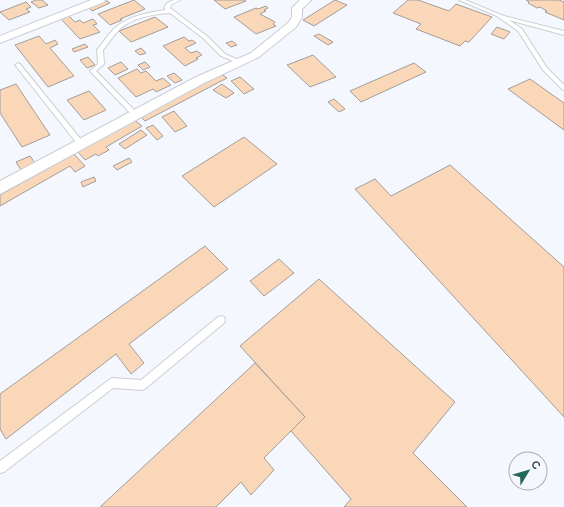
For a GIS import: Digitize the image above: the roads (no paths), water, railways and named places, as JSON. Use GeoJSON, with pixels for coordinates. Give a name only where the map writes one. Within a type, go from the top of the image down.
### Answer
{"type":"FeatureCollection","features":[{"type":"Feature","properties":{"kind":"street"},"geometry":{"type":"LineString","coordinates":[[0,40],[100,0]]}},
{"type":"Feature","properties":{"kind":"street"},"geometry":{"type":"LineString","coordinates":[[0,188],[134,114],[200,80],[256,55],[292,25],[297,17],[297,8],[306,0]]}},
{"type":"Feature","properties":{"kind":"lane"},"geometry":{"type":"LineString","coordinates":[[178,0],[170,4],[167,8],[205,37],[223,55],[240,62]]}},
{"type":"Feature","properties":{"kind":"lane"},"geometry":{"type":"LineString","coordinates":[[461,0],[499,15],[564,33]]}},
{"type":"Feature","properties":{"kind":"lane"},"geometry":{"type":"LineString","coordinates":[[480,7],[483,0]]}},
{"type":"Feature","properties":{"kind":"lane"},"geometry":{"type":"LineString","coordinates":[[134,114],[93,71],[101,64],[100,50],[117,29],[158,12],[171,11]]}},
{"type":"Feature","properties":{"kind":"lane"},"geometry":{"type":"LineString","coordinates":[[499,15],[520,30],[545,69],[564,88]]}},
{"type":"Feature","properties":{"kind":"lane"},"geometry":{"type":"LineString","coordinates":[[18,66],[81,144]]}},
{"type":"Feature","properties":{"kind":"lane"},"geometry":{"type":"LineString","coordinates":[[0,468],[112,383],[143,385],[221,320]]}}]}
